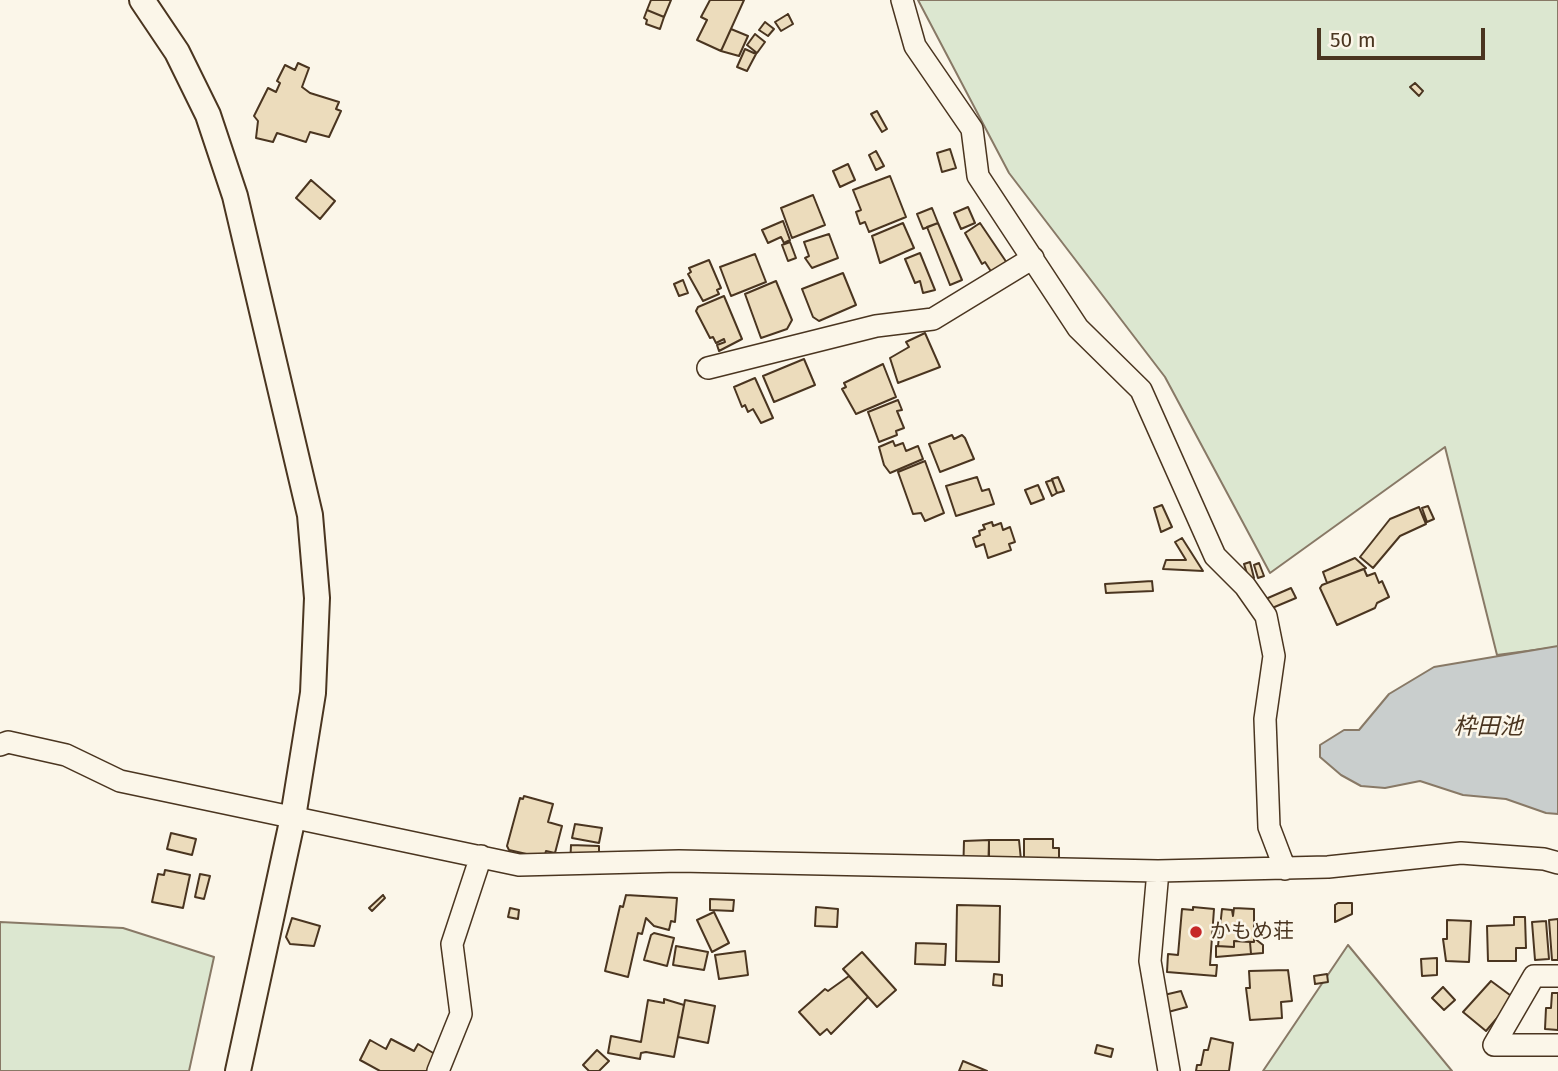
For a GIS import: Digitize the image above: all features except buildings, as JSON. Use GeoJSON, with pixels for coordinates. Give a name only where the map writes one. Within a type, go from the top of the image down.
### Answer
{"type":"FeatureCollection","features":[{"type":"Feature","properties":{"kind":"street"},"geometry":{"type":"LineString","coordinates":[[142,0],[177,52],[208,115],[235,196],[310,515],[317,598],[313,693],[293,817],[237,1071]]}},
{"type":"Feature","properties":{"kind":"street"},"geometry":{"type":"LineString","coordinates":[[902,0],[915,46],[972,129],[978,176],[1078,328],[1141,390],[1214,556],[1245,586],[1266,615],[1275,656],[1265,719],[1269,827],[1285,869]]}},
{"type":"Feature","properties":{"kind":"street"},"geometry":{"type":"LineString","coordinates":[[708,368],[877,326],[933,319],[1032,258]]}},
{"type":"Feature","properties":{"kind":"street"},"geometry":{"type":"LineString","coordinates":[[0,745],[8,742],[66,755],[120,781],[519,865],[679,861],[1158,871],[1285,869],[1461,853],[1544,859],[1558,863]]}},
{"type":"Feature","properties":{"kind":"street"},"geometry":{"type":"LineString","coordinates":[[438,1071],[461,1014],[452,944],[481,856]]}},
{"type":"Feature","properties":{"kind":"street"},"geometry":{"type":"LineString","coordinates":[[1158,871],[1150,961],[1169,1071]]}},
{"type":"Feature","properties":{"kind":"street"},"geometry":{"type":"LineString","coordinates":[[1558,976],[1534,976],[1494,1045],[1558,1045]]}},
{"type":"Feature","properties":{"kind":"green space"},"geometry":{"type":"Polygon","coordinates":[[[918,0],[1558,0],[1558,647],[1497,655],[1445,447],[1270,573],[1165,377],[1009,173],[918,0]]]}},
{"type":"Feature","properties":{"kind":"green space"},"geometry":{"type":"Polygon","coordinates":[[[0,922],[123,928],[214,957],[189,1071],[0,1071],[0,922]]]}},
{"type":"Feature","properties":{"kind":"green space"},"geometry":{"type":"Polygon","coordinates":[[[1348,945],[1452,1071],[1263,1071],[1348,945]]]}},
{"type":"Feature","properties":{"kind":"water","name":"枠田池"},"geometry":{"type":"Polygon","coordinates":[[[1558,646],[1558,814],[1546,813],[1506,799],[1463,795],[1420,781],[1385,788],[1361,786],[1341,775],[1320,757],[1320,745],[1344,730],[1359,730],[1389,694],[1434,667],[1558,646]]]}},
{"type":"Feature","properties":{"kind":"place","name":"かもめ荘"},"geometry":{"type":"Point","coordinates":[1196,932]}}]}
